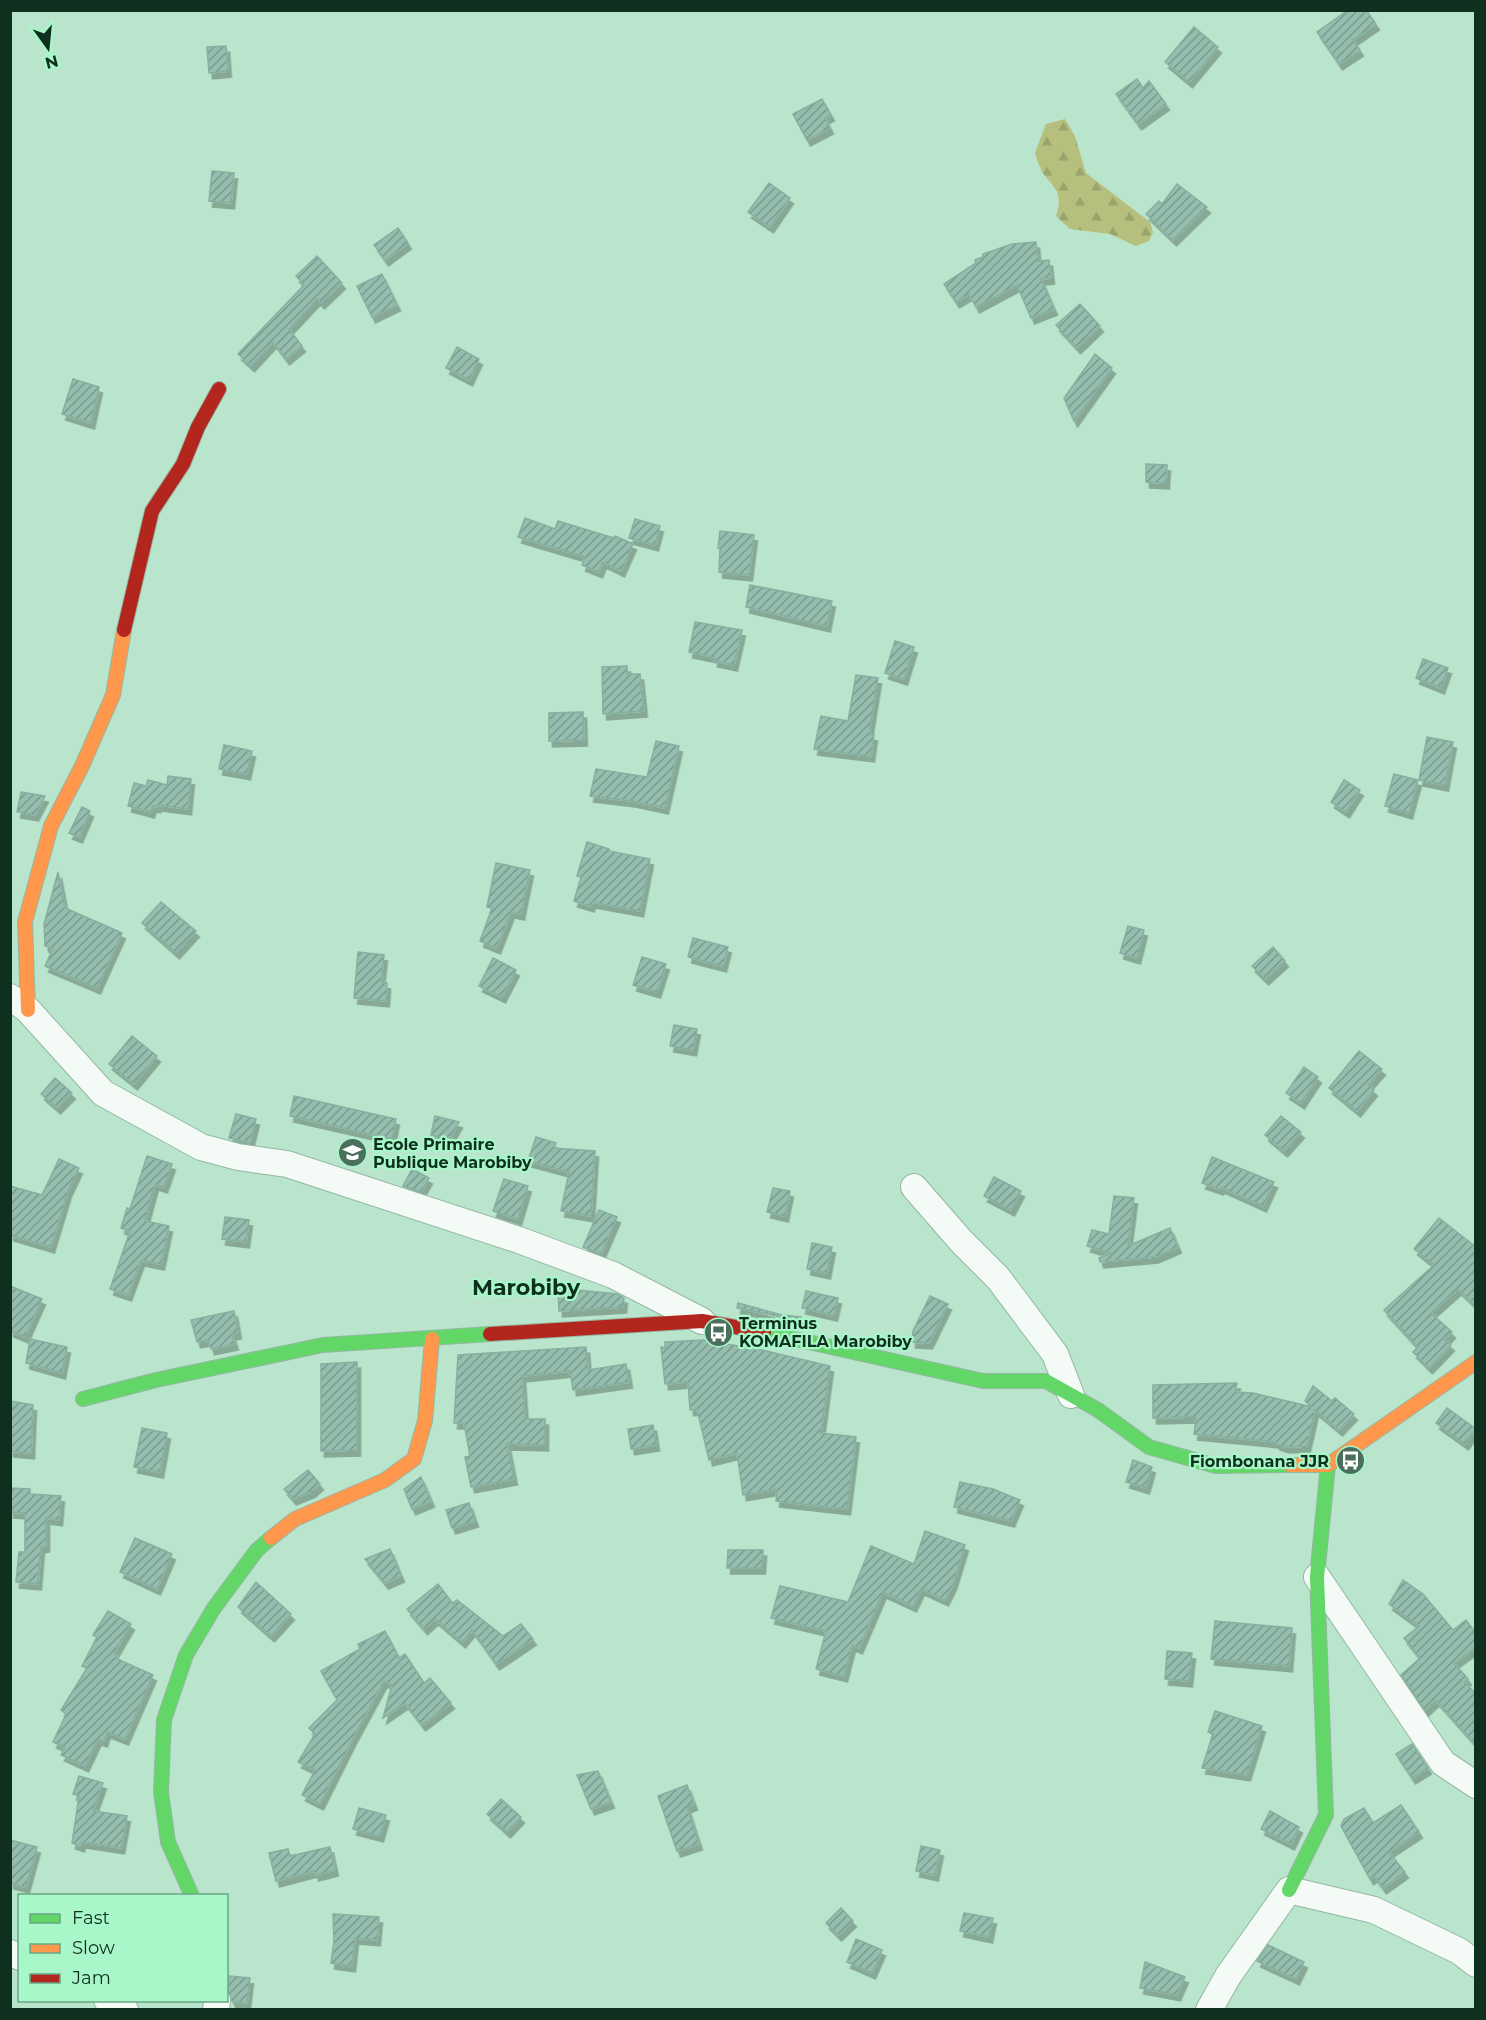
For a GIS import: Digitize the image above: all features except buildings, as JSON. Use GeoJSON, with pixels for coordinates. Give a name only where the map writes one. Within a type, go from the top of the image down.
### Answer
{"type":"FeatureCollection","features":[{"type":"Feature","properties":{"kind":"street"},"geometry":{"type":"LineString","coordinates":[[219,389],[198,428],[183,464],[152,511],[126,620],[113,695],[82,766],[51,826],[25,922],[19,1004],[103,1093],[201,1147],[238,1157],[287,1164],[519,1240],[613,1275],[702,1321]]}},
{"type":"Feature","properties":{"kind":"street"},"geometry":{"type":"LineString","coordinates":[[914,1186],[961,1241],[998,1278],[1055,1354],[1071,1395]]}},
{"type":"Feature","properties":{"kind":"street"},"geometry":{"type":"LineString","coordinates":[[83,1399],[156,1380],[323,1345],[702,1321],[766,1332],[983,1381],[1046,1381],[1098,1410],[1149,1447],[1216,1466],[1328,1465],[1476,1362]]}},
{"type":"Feature","properties":{"kind":"street"},"geometry":{"type":"LineString","coordinates":[[191,1894],[168,1842],[161,1792],[164,1720],[186,1655],[214,1608],[257,1550],[295,1519],[385,1480],[414,1460],[425,1421],[432,1339]]}},
{"type":"Feature","properties":{"kind":"street"},"geometry":{"type":"LineString","coordinates":[[1209,2010],[1228,1976],[1288,1890],[1326,1815],[1317,1577],[1328,1465]]}},
{"type":"Feature","properties":{"kind":"street"},"geometry":{"type":"LineString","coordinates":[[1317,1577],[1443,1763],[1476,1785]]}},
{"type":"Feature","properties":{"kind":"street"},"geometry":{"type":"LineString","coordinates":[[1288,1890],[1374,1910],[1459,1950],[1476,1964]]}},
{"type":"Feature","properties":{"kind":"street"},"geometry":{"type":"LineString","coordinates":[[109,2002],[125,2010]]}},
{"type":"Feature","properties":{"kind":"green space"},"geometry":{"type":"Polygon","coordinates":[[[1065,119],[1075,136],[1086,173],[1150,222],[1153,232],[1149,241],[1136,246],[1110,234],[1070,229],[1056,216],[1058,196],[1042,172],[1035,153],[1046,124],[1065,119]]]}},
{"type":"Feature","properties":{"kind":"traffic: fast"},"geometry":{"type":"LineString","coordinates":[[764,1332],[983,1381],[1046,1381],[1098,1410],[1149,1447],[1216,1466],[1290,1465]]}},
{"type":"Feature","properties":{"kind":"traffic: fast"},"geometry":{"type":"LineString","coordinates":[[83,1399],[156,1380],[323,1345],[490,1334]]}},
{"type":"Feature","properties":{"kind":"traffic: fast"},"geometry":{"type":"LineString","coordinates":[[1289,1890],[1326,1815],[1317,1577],[1328,1465]]}},
{"type":"Feature","properties":{"kind":"traffic: fast"},"geometry":{"type":"LineString","coordinates":[[191,1894],[168,1842],[161,1792],[164,1720],[186,1655],[214,1608],[257,1550],[271,1538]]}},
{"type":"Feature","properties":{"kind":"traffic: slow"},"geometry":{"type":"LineString","coordinates":[[28,1010],[25,922],[51,826],[82,766],[113,695],[124,630]]}},
{"type":"Feature","properties":{"kind":"traffic: slow"},"geometry":{"type":"LineString","coordinates":[[271,1538],[295,1519],[385,1480],[414,1459],[425,1421],[432,1339]]}},
{"type":"Feature","properties":{"kind":"traffic: slow"},"geometry":{"type":"LineString","coordinates":[[1290,1465],[1328,1465],[1476,1362]]}},
{"type":"Feature","properties":{"kind":"traffic: jam"},"geometry":{"type":"LineString","coordinates":[[124,630],[152,511],[183,464],[198,427],[219,389]]}},
{"type":"Feature","properties":{"kind":"traffic: jam"},"geometry":{"type":"LineString","coordinates":[[490,1334],[702,1321],[764,1332]]}},
{"type":"Feature","properties":{"kind":"place","name":"Ecole Primaire Publique Marobiby"},"geometry":{"type":"Point","coordinates":[352,1153]}},
{"type":"Feature","properties":{"kind":"place","name":"Terminus KOMAFILA Marobiby"},"geometry":{"type":"Point","coordinates":[718,1332]}},
{"type":"Feature","properties":{"kind":"place","name":"Fiombonana JJR"},"geometry":{"type":"Point","coordinates":[1350,1461]}},
{"type":"Feature","properties":{"kind":"district","name":"Marobiby"},"geometry":{"type":"Point","coordinates":[526,1287]}}]}
